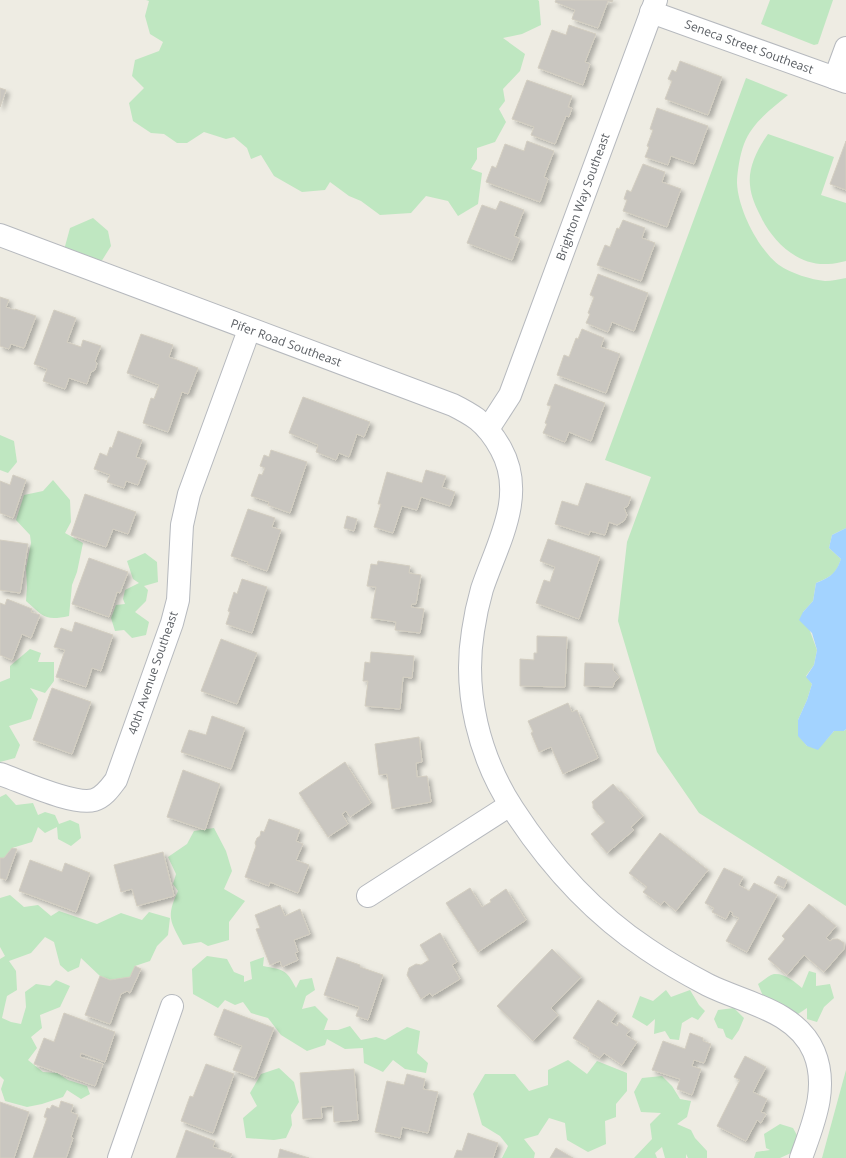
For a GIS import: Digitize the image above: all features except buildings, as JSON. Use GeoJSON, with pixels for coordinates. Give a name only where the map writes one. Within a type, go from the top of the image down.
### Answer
{"type":"FeatureCollection","features":[{"type":"Feature","properties":{"kind":"street","name":"Seneca Street Southeast"},"geometry":{"type":"LineString","coordinates":[[654,6],[840,80]]}},
{"type":"Feature","properties":{"kind":"street","name":"Brighton Way Southeast"},"geometry":{"type":"LineString","coordinates":[[488,429],[510,395],[654,6]]}},
{"type":"Feature","properties":{"kind":"street"},"geometry":{"type":"LineString","coordinates":[[840,80],[846,48]]}},
{"type":"Feature","properties":{"kind":"street","name":"Pifer Road Southeast"},"geometry":{"type":"LineString","coordinates":[[0,235],[249,330],[453,405],[478,420],[488,429],[505,456],[511,472],[511,507],[476,610],[472,634],[470,678],[476,720],[484,749],[495,776],[510,805],[544,853],[567,880],[618,927],[646,948],[680,970],[710,986],[769,1010],[792,1024],[807,1041],[814,1052],[819,1068],[820,1086],[818,1106],[800,1158]]}},
{"type":"Feature","properties":{"kind":"street","name":"40th Avenue Southeast"},"geometry":{"type":"LineString","coordinates":[[0,774],[68,799],[82,801],[94,800],[107,792],[116,780],[172,623],[178,600],[182,525],[190,494],[249,330]]}},
{"type":"Feature","properties":{"kind":"street"},"geometry":{"type":"LineString","coordinates":[[368,896],[510,805]]}},
{"type":"Feature","properties":{"kind":"street"},"geometry":{"type":"LineString","coordinates":[[119,1158],[172,1006]]}},
{"type":"Feature","properties":{"kind":"green space"},"geometry":{"type":"Polygon","coordinates":[[[146,0],[538,0],[541,25],[522,34],[503,38],[525,54],[520,71],[503,89],[505,101],[499,109],[506,122],[495,142],[477,148],[477,159],[471,169],[482,173],[478,204],[458,216],[448,201],[426,196],[411,213],[380,215],[361,201],[349,196],[330,182],[325,190],[302,192],[274,176],[261,155],[251,159],[247,148],[234,137],[226,139],[204,132],[187,143],[177,143],[164,134],[151,133],[133,121],[129,103],[144,88],[132,76],[135,60],[159,51],[163,42],[150,34],[145,16],[149,1],[146,0]]]}},
{"type":"Feature","properties":{"kind":"green space"},"geometry":{"type":"Polygon","coordinates":[[[770,0],[833,0],[818,44],[814,45],[761,24],[770,0]]]}},
{"type":"Feature","properties":{"kind":"green space"},"geometry":{"type":"Polygon","coordinates":[[[746,78],[788,95],[757,123],[747,136],[743,148],[739,164],[737,183],[741,205],[750,228],[771,258],[789,271],[808,278],[828,281],[846,278],[846,528],[832,535],[829,548],[841,559],[837,569],[829,577],[816,583],[813,601],[803,612],[817,650],[814,665],[806,676],[812,684],[798,720],[798,735],[807,746],[826,740],[834,731],[844,731],[846,729],[846,906],[699,813],[657,752],[618,621],[627,542],[651,477],[605,460],[746,78]]]}},
{"type":"Feature","properties":{"kind":"green space"},"geometry":{"type":"Polygon","coordinates":[[[768,134],[834,157],[821,195],[846,203],[846,261],[817,264],[797,257],[788,251],[772,235],[766,226],[753,198],[750,178],[754,158],[768,134]]]}},
{"type":"Feature","properties":{"kind":"green space"},"geometry":{"type":"Polygon","coordinates":[[[93,218],[108,231],[111,246],[101,262],[64,250],[70,228],[93,218]]]}},
{"type":"Feature","properties":{"kind":"green space"},"geometry":{"type":"Polygon","coordinates":[[[0,435],[14,441],[17,462],[8,473],[0,470],[0,435]]]}},
{"type":"Feature","properties":{"kind":"green space"},"geometry":{"type":"Polygon","coordinates":[[[53,480],[70,500],[71,522],[65,533],[83,543],[77,572],[72,585],[69,616],[50,618],[41,614],[26,601],[26,569],[31,543],[30,535],[16,520],[24,495],[43,491],[53,480]]]}},
{"type":"Feature","properties":{"kind":"green space"},"geometry":{"type":"Polygon","coordinates":[[[145,553],[157,562],[158,582],[144,586],[148,590],[146,601],[135,612],[149,622],[146,635],[132,638],[124,630],[115,631],[111,618],[116,605],[125,604],[123,599],[125,590],[139,583],[133,579],[127,561],[145,553]]]}},
{"type":"Feature","properties":{"kind":"green space"},"geometry":{"type":"Polygon","coordinates":[[[30,649],[41,653],[38,662],[54,662],[54,681],[45,693],[30,688],[38,699],[31,719],[9,726],[20,745],[15,758],[0,762],[0,682],[10,678],[10,666],[30,649]]]}},
{"type":"Feature","properties":{"kind":"green space"},"geometry":{"type":"Polygon","coordinates":[[[6,794],[16,805],[33,803],[38,815],[45,812],[55,815],[59,824],[70,820],[79,824],[81,838],[71,846],[58,839],[57,827],[45,833],[38,827],[32,842],[12,848],[4,858],[0,858],[0,797],[6,794]]]}},
{"type":"Feature","properties":{"kind":"green space"},"geometry":{"type":"Polygon","coordinates":[[[214,828],[226,851],[232,871],[224,889],[245,901],[229,922],[229,940],[208,946],[201,942],[183,945],[171,919],[172,907],[178,891],[173,884],[176,874],[168,857],[187,844],[194,831],[214,828]]]}},
{"type":"Feature","properties":{"kind":"green space"},"geometry":{"type":"Polygon","coordinates":[[[10,895],[24,907],[38,905],[51,916],[59,911],[97,924],[121,913],[142,920],[149,912],[170,918],[168,935],[157,946],[150,961],[135,966],[130,977],[110,980],[100,976],[81,958],[79,967],[68,972],[60,965],[54,942],[45,937],[31,953],[9,961],[16,971],[17,990],[7,996],[2,1018],[11,1022],[21,1024],[26,1007],[25,992],[36,984],[50,986],[56,980],[70,986],[60,1007],[40,1015],[42,1028],[31,1037],[37,1048],[28,1060],[43,1072],[57,1073],[68,1080],[87,1086],[90,1094],[81,1099],[67,1090],[63,1097],[27,1107],[5,1101],[1,1089],[4,1080],[0,1076],[0,959],[5,956],[0,947],[0,898],[10,895]]]}},
{"type":"Feature","properties":{"kind":"green space"},"geometry":{"type":"Polygon","coordinates":[[[207,956],[227,959],[234,972],[244,976],[244,982],[252,979],[250,962],[264,957],[263,966],[284,971],[290,977],[296,988],[300,980],[312,978],[315,990],[306,996],[302,1009],[315,1006],[328,1019],[324,1030],[338,1030],[350,1026],[361,1040],[376,1037],[385,1040],[407,1027],[420,1031],[417,1053],[428,1063],[426,1073],[405,1069],[393,1060],[383,1072],[364,1063],[363,1048],[345,1049],[327,1039],[325,1045],[307,1051],[281,1035],[268,1018],[251,1013],[243,1002],[235,1005],[225,1000],[218,1008],[193,994],[192,969],[207,956]]]}},
{"type":"Feature","properties":{"kind":"green space"},"geometry":{"type":"Polygon","coordinates":[[[809,971],[816,973],[816,986],[830,984],[834,998],[824,1007],[817,1022],[807,1019],[807,1008],[795,1016],[763,996],[758,984],[774,974],[778,974],[790,978],[802,988],[809,971]]]}},
{"type":"Feature","properties":{"kind":"green space"},"geometry":{"type":"Polygon","coordinates":[[[666,990],[671,997],[690,990],[699,1005],[705,1011],[698,1020],[692,1017],[682,1023],[679,1040],[670,1039],[665,1031],[654,1034],[655,1019],[647,1026],[632,1017],[640,996],[653,1001],[666,990]]]}},
{"type":"Feature","properties":{"kind":"green space"},"geometry":{"type":"Polygon","coordinates":[[[734,1008],[744,1018],[739,1030],[732,1040],[726,1037],[723,1029],[718,1028],[714,1019],[718,1010],[734,1008]]]}},
{"type":"Feature","properties":{"kind":"green space"},"geometry":{"type":"Polygon","coordinates":[[[568,1060],[587,1074],[597,1061],[627,1073],[627,1091],[616,1104],[616,1117],[605,1121],[606,1144],[588,1152],[567,1140],[565,1123],[549,1118],[538,1135],[524,1139],[535,1153],[534,1158],[502,1158],[508,1146],[500,1136],[482,1125],[473,1094],[485,1074],[515,1074],[529,1091],[548,1085],[548,1070],[568,1060]]]}},
{"type":"Feature","properties":{"kind":"green space"},"geometry":{"type":"Polygon","coordinates":[[[279,1068],[294,1082],[299,1102],[291,1115],[292,1125],[286,1138],[274,1140],[246,1138],[243,1118],[257,1106],[250,1093],[261,1074],[279,1068]]]}},
{"type":"Feature","properties":{"kind":"green space"},"geometry":{"type":"Polygon","coordinates":[[[846,1070],[846,1158],[822,1158],[846,1070]]]}},
{"type":"Feature","properties":{"kind":"green space"},"geometry":{"type":"Polygon","coordinates":[[[662,1076],[672,1086],[680,1099],[691,1101],[687,1117],[677,1124],[691,1130],[695,1138],[707,1151],[707,1158],[688,1158],[686,1154],[686,1158],[665,1158],[662,1147],[655,1153],[657,1158],[634,1158],[652,1139],[650,1124],[661,1113],[641,1112],[634,1092],[642,1078],[662,1076]]]}},
{"type":"Feature","properties":{"kind":"green space"},"geometry":{"type":"Polygon","coordinates":[[[780,1124],[793,1128],[798,1137],[791,1153],[780,1158],[754,1158],[756,1152],[770,1150],[766,1148],[764,1134],[780,1124]]]}},
{"type":"Feature","properties":{"kind":"water"},"geometry":{"type":"Polygon","coordinates":[[[846,528],[846,729],[844,731],[834,731],[818,750],[807,746],[798,736],[798,720],[812,684],[806,677],[814,665],[817,650],[812,633],[799,620],[803,612],[813,601],[816,583],[832,575],[837,569],[841,559],[829,548],[832,535],[846,528]]]}}]}
